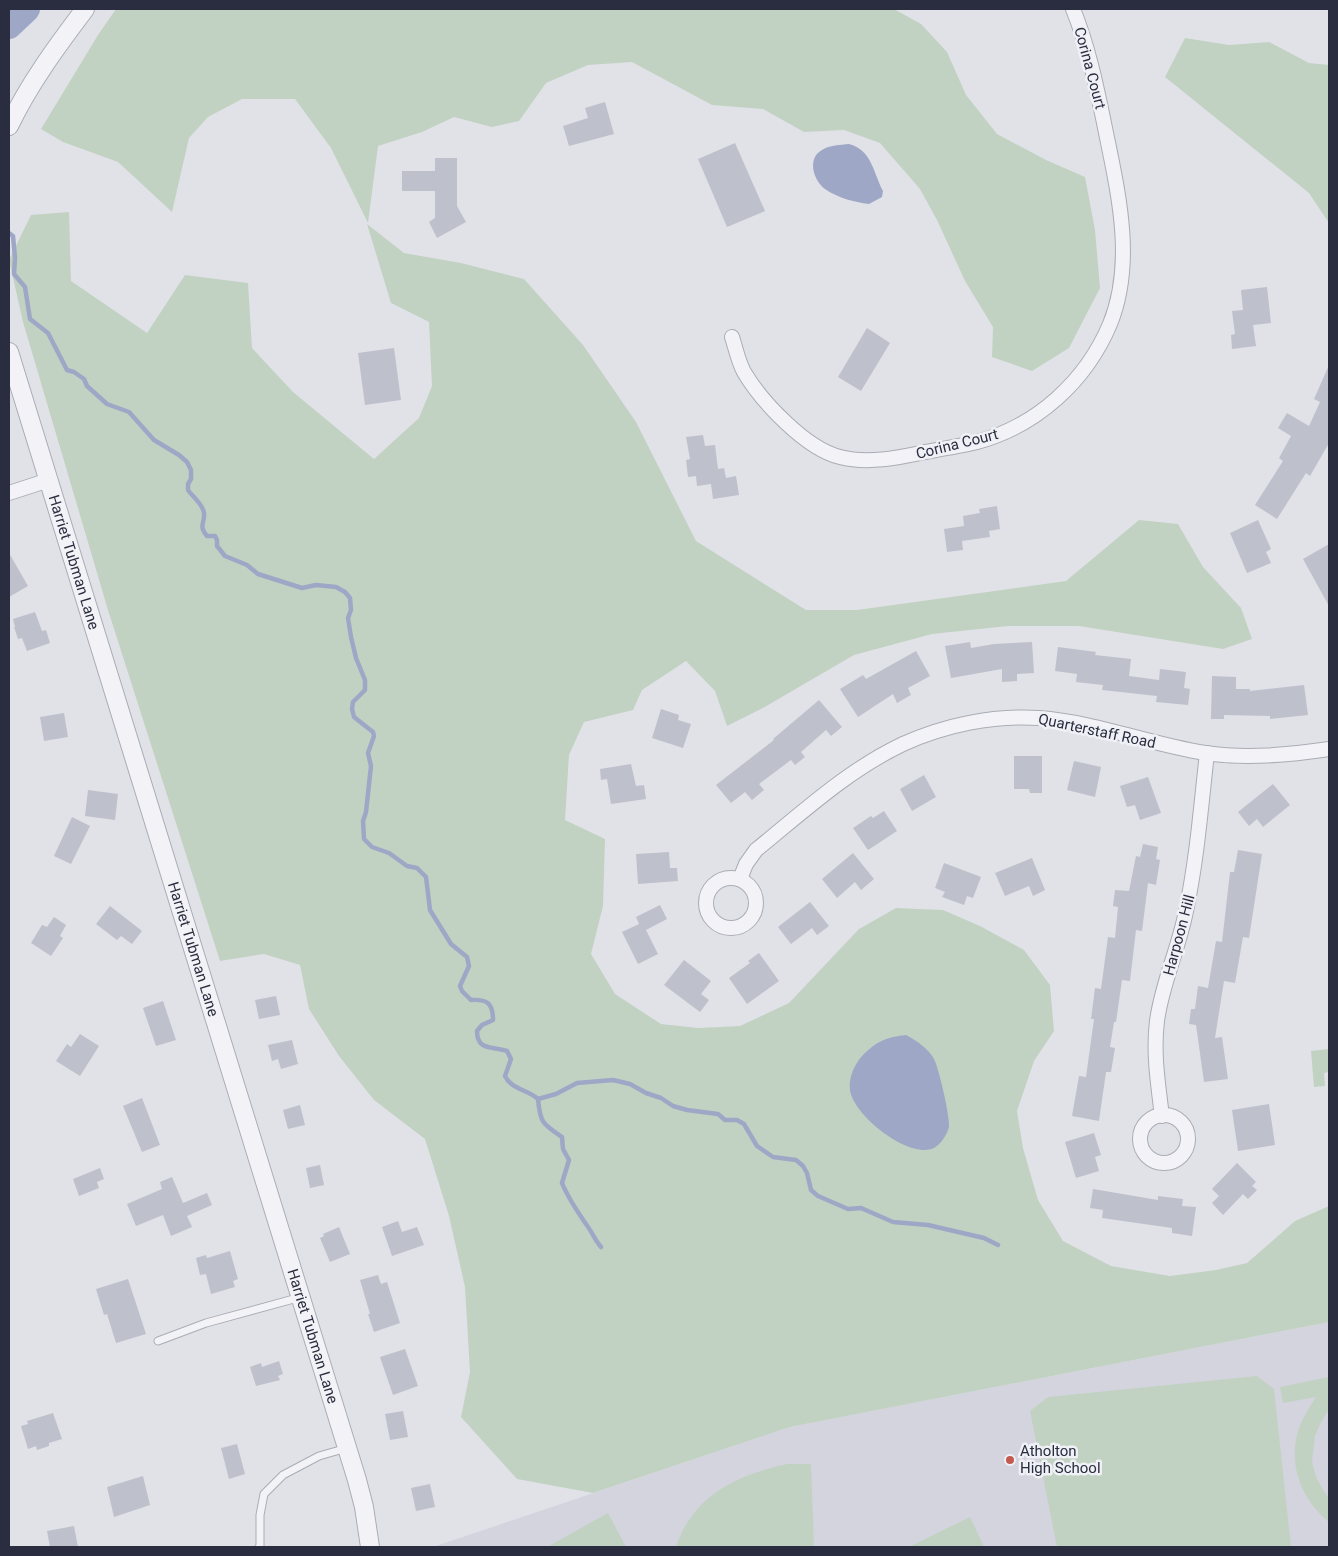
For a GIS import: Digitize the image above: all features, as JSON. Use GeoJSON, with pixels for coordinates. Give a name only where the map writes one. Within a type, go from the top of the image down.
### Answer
{"type":"FeatureCollection","features":[{"type":"Feature","properties":{"kind":"street"},"geometry":{"type":"LineString","coordinates":[[9,126],[17,108],[37,76],[85,9]]}},
{"type":"Feature","properties":{"kind":"street","name":"Corina Court"},"geometry":{"type":"LineString","coordinates":[[732,337],[744,370],[755,389],[782,418],[810,444],[839,457],[855,460],[909,456],[986,439],[1002,433],[1039,413],[1073,382],[1100,344],[1110,322],[1122,275],[1123,254],[1118,197],[1106,133],[1087,50],[1073,9]]}},
{"type":"Feature","properties":{"kind":"street","name":"Harriet Tubman Lane"},"geometry":{"type":"LineString","coordinates":[[9,352],[347,1448],[364,1507],[370,1547]]}},
{"type":"Feature","properties":{"kind":"street"},"geometry":{"type":"LineString","coordinates":[[9,493],[49,480]]}},
{"type":"Feature","properties":{"kind":"street","name":"Quarterstaff Road"},"geometry":{"type":"LineString","coordinates":[[740,879],[746,864],[756,850],[861,767],[904,744],[956,726],[991,719],[1040,718],[1070,722],[1169,746],[1207,753],[1239,756],[1296,754],[1329,749]]}},
{"type":"Feature","properties":{"kind":"street","name":"Harpoon Hill"},"geometry":{"type":"LineString","coordinates":[[1162,1116],[1156,1056],[1157,1020],[1186,915],[1192,883],[1207,753]]}},
{"type":"Feature","properties":{"kind":"lane"},"geometry":{"type":"LineString","coordinates":[[158,1341],[206,1324],[301,1297]]}},
{"type":"Feature","properties":{"kind":"lane"},"geometry":{"type":"LineString","coordinates":[[258,1547],[260,1546],[260,1515],[264,1494],[283,1475],[319,1456],[347,1448]]}},
{"type":"Feature","properties":{"kind":"shaded area","name":"Atholton High School"},"geometry":{"type":"Polygon","coordinates":[[[1329,1322],[1329,1547],[433,1547],[790,1427],[1329,1322]]]}},
{"type":"Feature","properties":{"kind":"green space"},"geometry":{"type":"Polygon","coordinates":[[[116,9],[894,9],[921,24],[947,52],[966,95],[997,134],[1046,160],[1085,177],[1095,230],[1100,288],[1069,348],[1032,371],[992,357],[993,327],[965,281],[937,220],[920,189],[880,143],[844,130],[804,132],[763,109],[712,105],[632,62],[588,65],[546,83],[519,121],[492,127],[454,117],[422,132],[378,146],[368,223],[331,148],[295,99],[242,99],[208,117],[189,138],[172,212],[118,162],[63,142],[41,129],[116,9]]]}},
{"type":"Feature","properties":{"kind":"green space"},"geometry":{"type":"Polygon","coordinates":[[[1185,38],[1229,45],[1269,42],[1309,63],[1329,65],[1329,223],[1309,193],[1165,77],[1185,38]]]}},
{"type":"Feature","properties":{"kind":"green space"},"geometry":{"type":"Polygon","coordinates":[[[69,212],[71,281],[147,333],[185,275],[248,283],[252,348],[293,392],[374,459],[419,418],[432,386],[429,322],[391,303],[367,224],[404,253],[461,263],[524,279],[583,345],[636,422],[696,541],[806,610],[857,610],[1066,581],[1139,520],[1178,524],[1203,567],[1241,608],[1252,639],[1223,649],[1079,626],[1008,626],[932,634],[854,655],[763,708],[727,726],[715,691],[686,661],[642,690],[633,710],[584,722],[569,755],[565,820],[605,839],[603,906],[591,954],[615,994],[661,1024],[698,1028],[740,1026],[789,1003],[859,929],[896,908],[943,910],[980,926],[1024,950],[1050,985],[1054,1031],[1034,1061],[1017,1111],[1023,1148],[1038,1200],[1063,1241],[1111,1266],[1170,1276],[1216,1270],[1247,1263],[1295,1221],[1329,1206],[1329,1322],[790,1427],[593,1493],[517,1479],[461,1417],[470,1372],[465,1287],[449,1216],[425,1139],[374,1100],[339,1056],[309,1009],[300,965],[264,954],[220,961],[108,610],[23,322],[9,260],[31,215],[69,212]]]}},
{"type":"Feature","properties":{"kind":"green space"},"geometry":{"type":"Polygon","coordinates":[[[1329,1049],[1329,1072],[1324,1073],[1325,1086],[1314,1087],[1311,1051],[1329,1049]]]}},
{"type":"Feature","properties":{"kind":"green space"},"geometry":{"type":"Polygon","coordinates":[[[1257,1376],[1274,1389],[1291,1547],[1057,1547],[1030,1411],[1048,1397],[1257,1376]]]}},
{"type":"Feature","properties":{"kind":"green space"},"geometry":{"type":"Polygon","coordinates":[[[1329,1377],[1329,1409],[1315,1436],[1312,1462],[1316,1477],[1329,1498],[1329,1522],[1311,1503],[1296,1469],[1295,1444],[1298,1431],[1316,1397],[1283,1403],[1280,1387],[1329,1377]]]}},
{"type":"Feature","properties":{"kind":"green space"},"geometry":{"type":"Polygon","coordinates":[[[787,1464],[811,1464],[814,1547],[676,1547],[693,1514],[719,1490],[751,1474],[787,1464]]]}},
{"type":"Feature","properties":{"kind":"green space"},"geometry":{"type":"Polygon","coordinates":[[[608,1513],[626,1547],[547,1547],[608,1513]]]}},
{"type":"Feature","properties":{"kind":"green space"},"geometry":{"type":"Polygon","coordinates":[[[970,1517],[984,1547],[909,1547],[970,1517]]]}},
{"type":"Feature","properties":{"kind":"water"},"geometry":{"type":"Polygon","coordinates":[[[849,144],[863,151],[867,156],[883,191],[882,197],[869,204],[846,199],[825,189],[817,180],[813,169],[814,158],[822,150],[828,147],[849,144]]]}},
{"type":"Feature","properties":{"kind":"water"},"geometry":{"type":"Polygon","coordinates":[[[906,1035],[922,1045],[932,1055],[941,1082],[949,1127],[943,1139],[934,1148],[923,1150],[911,1148],[897,1142],[871,1123],[853,1100],[850,1090],[853,1071],[863,1055],[883,1040],[906,1035]]]}},
{"type":"Feature","properties":{"kind":"building"},"geometry":{"type":"Polygon","coordinates":[[[605,102],[614,134],[569,146],[563,126],[588,118],[585,108],[605,102]]]}},
{"type":"Feature","properties":{"kind":"building"},"geometry":{"type":"Polygon","coordinates":[[[735,143],[765,211],[727,227],[698,159],[735,143]]]}},
{"type":"Feature","properties":{"kind":"building"},"geometry":{"type":"Polygon","coordinates":[[[435,158],[457,158],[457,206],[466,222],[437,238],[429,222],[435,218],[435,191],[402,191],[402,171],[435,171],[435,158]]]}},
{"type":"Feature","properties":{"kind":"building"},"geometry":{"type":"Polygon","coordinates":[[[1267,287],[1271,323],[1253,325],[1256,346],[1232,349],[1231,335],[1235,334],[1232,311],[1243,310],[1241,290],[1267,287]]]}},
{"type":"Feature","properties":{"kind":"building"},"geometry":{"type":"Polygon","coordinates":[[[867,328],[890,343],[861,391],[838,377],[867,328]]]}},
{"type":"Feature","properties":{"kind":"building"},"geometry":{"type":"Polygon","coordinates":[[[394,348],[401,400],[365,405],[358,353],[394,348]]]}},
{"type":"Feature","properties":{"kind":"building"},"geometry":{"type":"Polygon","coordinates":[[[1329,365],[1329,443],[1310,476],[1306,473],[1277,519],[1255,505],[1283,461],[1279,458],[1291,436],[1278,428],[1287,413],[1309,426],[1320,402],[1314,399],[1329,365]]]}},
{"type":"Feature","properties":{"kind":"building"},"geometry":{"type":"Polygon","coordinates":[[[703,435],[705,446],[715,445],[718,469],[724,468],[726,478],[736,476],[739,495],[713,499],[711,484],[697,486],[696,476],[688,477],[686,460],[690,459],[686,437],[703,435]]]}},
{"type":"Feature","properties":{"kind":"building"},"geometry":{"type":"Polygon","coordinates":[[[997,506],[1000,529],[989,531],[990,537],[962,541],[963,550],[947,552],[944,529],[964,526],[963,516],[980,513],[979,509],[997,506]]]}},
{"type":"Feature","properties":{"kind":"building"},"geometry":{"type":"Polygon","coordinates":[[[1258,520],[1271,549],[1266,552],[1271,563],[1247,573],[1230,533],[1258,520]]]}},
{"type":"Feature","properties":{"kind":"building"},"geometry":{"type":"Polygon","coordinates":[[[1329,544],[1329,606],[1303,559],[1329,544]]]}},
{"type":"Feature","properties":{"kind":"building"},"geometry":{"type":"Polygon","coordinates":[[[9,553],[28,586],[9,597],[9,553]]]}},
{"type":"Feature","properties":{"kind":"building"},"geometry":{"type":"Polygon","coordinates":[[[35,612],[42,631],[46,630],[50,643],[27,651],[22,638],[18,639],[13,619],[35,612]]]}},
{"type":"Feature","properties":{"kind":"building"},"geometry":{"type":"Polygon","coordinates":[[[970,642],[971,648],[994,644],[1032,642],[1034,673],[1017,674],[1017,681],[1002,682],[1002,669],[951,678],[945,646],[970,642]]]}},
{"type":"Feature","properties":{"kind":"building"},"geometry":{"type":"Polygon","coordinates":[[[1058,647],[1096,652],[1095,655],[1131,659],[1129,676],[1159,680],[1160,669],[1186,672],[1184,688],[1190,689],[1188,705],[1156,702],[1157,696],[1102,690],[1103,685],[1076,682],[1077,674],[1055,671],[1058,647]]]}},
{"type":"Feature","properties":{"kind":"building"},"geometry":{"type":"Polygon","coordinates":[[[916,651],[930,676],[908,688],[911,695],[897,703],[893,694],[858,717],[840,689],[863,675],[866,679],[916,651]]]}},
{"type":"Feature","properties":{"kind":"building"},"geometry":{"type":"Polygon","coordinates":[[[1212,676],[1236,677],[1236,689],[1250,689],[1250,691],[1304,685],[1308,715],[1270,719],[1270,716],[1224,715],[1224,719],[1211,719],[1212,676]]]}},
{"type":"Feature","properties":{"kind":"building"},"geometry":{"type":"Polygon","coordinates":[[[819,700],[842,727],[831,736],[826,730],[801,752],[805,757],[795,765],[791,760],[759,784],[764,790],[752,800],[745,792],[731,803],[716,785],[774,740],[819,700]]]}},
{"type":"Feature","properties":{"kind":"building"},"geometry":{"type":"Polygon","coordinates":[[[661,709],[679,715],[678,720],[691,724],[683,748],[652,738],[661,709]]]}},
{"type":"Feature","properties":{"kind":"building"},"geometry":{"type":"Polygon","coordinates":[[[64,713],[68,737],[44,741],[40,717],[64,713]]]}},
{"type":"Feature","properties":{"kind":"building"},"geometry":{"type":"Polygon","coordinates":[[[1014,756],[1042,756],[1042,793],[1030,793],[1029,789],[1014,789],[1014,756]]]}},
{"type":"Feature","properties":{"kind":"building"},"geometry":{"type":"Polygon","coordinates":[[[1074,761],[1101,767],[1095,797],[1067,790],[1074,761]]]}},
{"type":"Feature","properties":{"kind":"building"},"geometry":{"type":"Polygon","coordinates":[[[631,764],[636,786],[644,785],[646,799],[611,804],[607,779],[601,780],[600,769],[631,764]]]}},
{"type":"Feature","properties":{"kind":"building"},"geometry":{"type":"Polygon","coordinates":[[[924,775],[936,797],[912,811],[900,789],[924,775]]]}},
{"type":"Feature","properties":{"kind":"building"},"geometry":{"type":"Polygon","coordinates":[[[1148,777],[1161,813],[1140,820],[1135,805],[1127,807],[1120,786],[1148,777]]]}},
{"type":"Feature","properties":{"kind":"building"},"geometry":{"type":"Polygon","coordinates":[[[1273,784],[1290,805],[1263,827],[1257,819],[1249,826],[1238,812],[1273,784]]]}},
{"type":"Feature","properties":{"kind":"building"},"geometry":{"type":"Polygon","coordinates":[[[88,790],[118,794],[115,820],[85,816],[88,790]]]}},
{"type":"Feature","properties":{"kind":"building"},"geometry":{"type":"Polygon","coordinates":[[[884,811],[897,831],[868,850],[853,828],[871,816],[873,818],[884,811]]]}},
{"type":"Feature","properties":{"kind":"building"},"geometry":{"type":"Polygon","coordinates":[[[72,817],[90,826],[71,864],[54,856],[72,817]]]}},
{"type":"Feature","properties":{"kind":"building"},"geometry":{"type":"Polygon","coordinates":[[[1143,844],[1158,847],[1156,859],[1160,860],[1156,885],[1148,883],[1142,931],[1136,930],[1130,981],[1122,980],[1110,1047],[1115,1048],[1111,1072],[1106,1072],[1099,1121],[1072,1116],[1079,1076],[1086,1077],[1094,1019],[1091,1019],[1095,988],[1101,989],[1108,937],[1115,938],[1118,907],[1113,906],[1115,890],[1129,891],[1136,856],[1140,857],[1143,844]]]}},
{"type":"Feature","properties":{"kind":"building"},"geometry":{"type":"Polygon","coordinates":[[[1238,850],[1262,854],[1249,938],[1243,937],[1235,983],[1224,981],[1215,1038],[1222,1037],[1228,1079],[1204,1082],[1196,1025],[1189,1024],[1191,1009],[1195,1009],[1198,986],[1208,988],[1216,941],[1222,942],[1230,872],[1234,872],[1238,850]]]}},
{"type":"Feature","properties":{"kind":"building"},"geometry":{"type":"Polygon","coordinates":[[[669,852],[670,868],[677,868],[678,881],[638,884],[636,854],[669,852]]]}},
{"type":"Feature","properties":{"kind":"building"},"geometry":{"type":"Polygon","coordinates":[[[853,853],[874,879],[861,890],[855,882],[837,898],[822,879],[853,853]]]}},
{"type":"Feature","properties":{"kind":"building"},"geometry":{"type":"Polygon","coordinates":[[[1032,858],[1045,890],[1033,896],[1029,886],[1005,896],[995,873],[1032,858]]]}},
{"type":"Feature","properties":{"kind":"building"},"geometry":{"type":"Polygon","coordinates":[[[944,863],[981,877],[973,898],[967,896],[964,905],[942,897],[945,892],[935,888],[944,863]]]}},
{"type":"Feature","properties":{"kind":"building"},"geometry":{"type":"Polygon","coordinates":[[[810,902],[829,926],[817,935],[812,928],[791,944],[778,927],[810,902]]]}},
{"type":"Feature","properties":{"kind":"building"},"geometry":{"type":"Polygon","coordinates":[[[660,905],[667,919],[646,930],[658,954],[638,964],[622,932],[639,924],[636,917],[660,905]]]}},
{"type":"Feature","properties":{"kind":"building"},"geometry":{"type":"Polygon","coordinates":[[[110,906],[142,931],[132,944],[121,936],[117,940],[96,924],[110,906]]]}},
{"type":"Feature","properties":{"kind":"building"},"geometry":{"type":"Polygon","coordinates":[[[54,917],[66,925],[60,936],[63,938],[51,956],[31,943],[42,925],[47,927],[54,917]]]}},
{"type":"Feature","properties":{"kind":"building"},"geometry":{"type":"Polygon","coordinates":[[[759,953],[779,981],[747,1004],[729,978],[750,963],[748,961],[759,953]]]}},
{"type":"Feature","properties":{"kind":"building"},"geometry":{"type":"Polygon","coordinates":[[[684,960],[711,981],[701,994],[709,1000],[700,1012],[664,985],[684,960]]]}},
{"type":"Feature","properties":{"kind":"building"},"geometry":{"type":"Polygon","coordinates":[[[276,996],[280,1015],[259,1019],[255,1000],[276,996]]]}},
{"type":"Feature","properties":{"kind":"building"},"geometry":{"type":"Polygon","coordinates":[[[163,1001],[176,1040],[156,1046],[143,1008],[163,1001]]]}},
{"type":"Feature","properties":{"kind":"building"},"geometry":{"type":"Polygon","coordinates":[[[80,1034],[99,1046],[80,1076],[56,1061],[67,1044],[71,1047],[80,1034]]]}},
{"type":"Feature","properties":{"kind":"building"},"geometry":{"type":"Polygon","coordinates":[[[292,1040],[298,1064],[281,1069],[278,1059],[272,1061],[268,1045],[292,1040]]]}},
{"type":"Feature","properties":{"kind":"building"},"geometry":{"type":"Polygon","coordinates":[[[142,1098],[160,1145],[142,1152],[123,1106],[142,1098]]]}},
{"type":"Feature","properties":{"kind":"building"},"geometry":{"type":"Polygon","coordinates":[[[1269,1104],[1275,1145],[1238,1151],[1232,1110],[1269,1104]]]}},
{"type":"Feature","properties":{"kind":"building"},"geometry":{"type":"Polygon","coordinates":[[[300,1105],[305,1125],[288,1129],[283,1110],[300,1105]]]}},
{"type":"Feature","properties":{"kind":"building"},"geometry":{"type":"Polygon","coordinates":[[[1094,1133],[1101,1155],[1095,1157],[1099,1171],[1076,1178],[1065,1142],[1094,1133]]]}},
{"type":"Feature","properties":{"kind":"building"},"geometry":{"type":"Polygon","coordinates":[[[1237,1163],[1256,1182],[1252,1186],[1257,1190],[1248,1199],[1243,1194],[1223,1215],[1212,1203],[1219,1196],[1212,1189],[1237,1163]]]}},
{"type":"Feature","properties":{"kind":"building"},"geometry":{"type":"Polygon","coordinates":[[[320,1165],[324,1185],[310,1188],[306,1168],[320,1165]]]}},
{"type":"Feature","properties":{"kind":"building"},"geometry":{"type":"Polygon","coordinates":[[[100,1168],[104,1179],[97,1182],[99,1188],[79,1196],[73,1179],[100,1168]]]}},
{"type":"Feature","properties":{"kind":"building"},"geometry":{"type":"Polygon","coordinates":[[[172,1177],[183,1203],[207,1193],[212,1205],[187,1216],[192,1227],[171,1236],[163,1215],[136,1226],[127,1204],[162,1189],[160,1182],[172,1177]]]}},
{"type":"Feature","properties":{"kind":"building"},"geometry":{"type":"Polygon","coordinates":[[[1093,1189],[1158,1200],[1158,1196],[1183,1199],[1182,1206],[1196,1207],[1192,1236],[1172,1233],[1172,1228],[1102,1218],[1103,1210],[1090,1208],[1093,1189]]]}},
{"type":"Feature","properties":{"kind":"building"},"geometry":{"type":"Polygon","coordinates":[[[398,1221],[402,1232],[417,1227],[424,1245],[392,1256],[382,1227],[398,1221]]]}},
{"type":"Feature","properties":{"kind":"building"},"geometry":{"type":"Polygon","coordinates":[[[339,1227],[350,1254],[330,1262],[320,1238],[324,1236],[323,1234],[339,1227]]]}},
{"type":"Feature","properties":{"kind":"building"},"geometry":{"type":"Polygon","coordinates":[[[230,1251],[238,1279],[233,1281],[235,1287],[211,1294],[206,1274],[200,1275],[196,1258],[206,1255],[207,1258],[230,1251]]]}},
{"type":"Feature","properties":{"kind":"building"},"geometry":{"type":"Polygon","coordinates":[[[378,1275],[381,1284],[387,1282],[400,1323],[374,1332],[360,1280],[378,1275]]]}},
{"type":"Feature","properties":{"kind":"building"},"geometry":{"type":"Polygon","coordinates":[[[128,1279],[146,1334],[116,1343],[107,1314],[104,1315],[96,1289],[128,1279]]]}},
{"type":"Feature","properties":{"kind":"building"},"geometry":{"type":"Polygon","coordinates":[[[405,1349],[418,1386],[393,1395],[380,1357],[405,1349]]]}},
{"type":"Feature","properties":{"kind":"building"},"geometry":{"type":"Polygon","coordinates":[[[279,1361],[283,1374],[278,1376],[280,1380],[256,1386],[250,1367],[261,1363],[262,1367],[279,1361]]]}},
{"type":"Feature","properties":{"kind":"building"},"geometry":{"type":"Polygon","coordinates":[[[403,1411],[408,1437],[390,1440],[385,1414],[403,1411]]]}},
{"type":"Feature","properties":{"kind":"building"},"geometry":{"type":"Polygon","coordinates":[[[53,1413],[62,1439],[49,1443],[49,1446],[37,1450],[36,1446],[28,1449],[21,1426],[28,1424],[27,1421],[53,1413]]]}},
{"type":"Feature","properties":{"kind":"building"},"geometry":{"type":"Polygon","coordinates":[[[237,1444],[245,1474],[229,1479],[221,1448],[237,1444]]]}},
{"type":"Feature","properties":{"kind":"building"},"geometry":{"type":"Polygon","coordinates":[[[143,1476],[150,1505],[114,1517],[107,1487],[143,1476]]]}},
{"type":"Feature","properties":{"kind":"building"},"geometry":{"type":"Polygon","coordinates":[[[430,1484],[435,1507],[416,1511],[411,1488],[430,1484]]]}},
{"type":"Feature","properties":{"kind":"building"},"geometry":{"type":"Polygon","coordinates":[[[74,1526],[78,1547],[50,1547],[47,1531],[74,1526]]]}},
{"type":"Feature","properties":{"kind":"waterway"},"geometry":{"type":"LineString","coordinates":[[9,26],[27,9]]}},
{"type":"Feature","properties":{"kind":"waterway"},"geometry":{"type":"LineString","coordinates":[[9,233],[13,236],[14,274],[25,287],[30,319],[48,333],[67,370],[74,372],[84,379],[87,386],[107,404],[129,412],[154,440],[187,462],[191,470],[188,490],[203,510],[203,529],[207,536],[215,536],[217,546],[225,556],[247,565],[258,574],[302,588],[316,585],[336,587],[345,592],[350,598],[351,610],[348,618],[351,637],[356,658],[365,680],[365,690],[353,702],[352,709],[354,717],[373,732],[374,736],[368,753],[371,766],[366,812],[363,821],[364,839],[372,847],[389,853],[407,866],[417,868],[426,877],[430,910],[451,944],[467,957],[469,966],[460,986],[462,991],[471,1000],[485,1001],[492,1010],[493,1020],[482,1025],[477,1031],[480,1042],[486,1047],[507,1051],[511,1059],[505,1076],[508,1081],[538,1099],[541,1118],[547,1126],[562,1137],[563,1149],[569,1160],[562,1183],[573,1204],[601,1247]]}},
{"type":"Feature","properties":{"kind":"waterway"},"geometry":{"type":"LineString","coordinates":[[538,1099],[556,1094],[577,1083],[613,1080],[630,1084],[646,1093],[661,1098],[673,1106],[718,1114],[725,1120],[737,1120],[744,1124],[757,1146],[773,1157],[796,1160],[803,1166],[807,1173],[811,1190],[818,1196],[848,1209],[861,1208],[893,1222],[928,1225],[984,1238],[998,1245]]}},
{"type":"Feature","properties":{"kind":"place","name":"Atholton High School"},"geometry":{"type":"Point","coordinates":[1010,1460]}}]}
